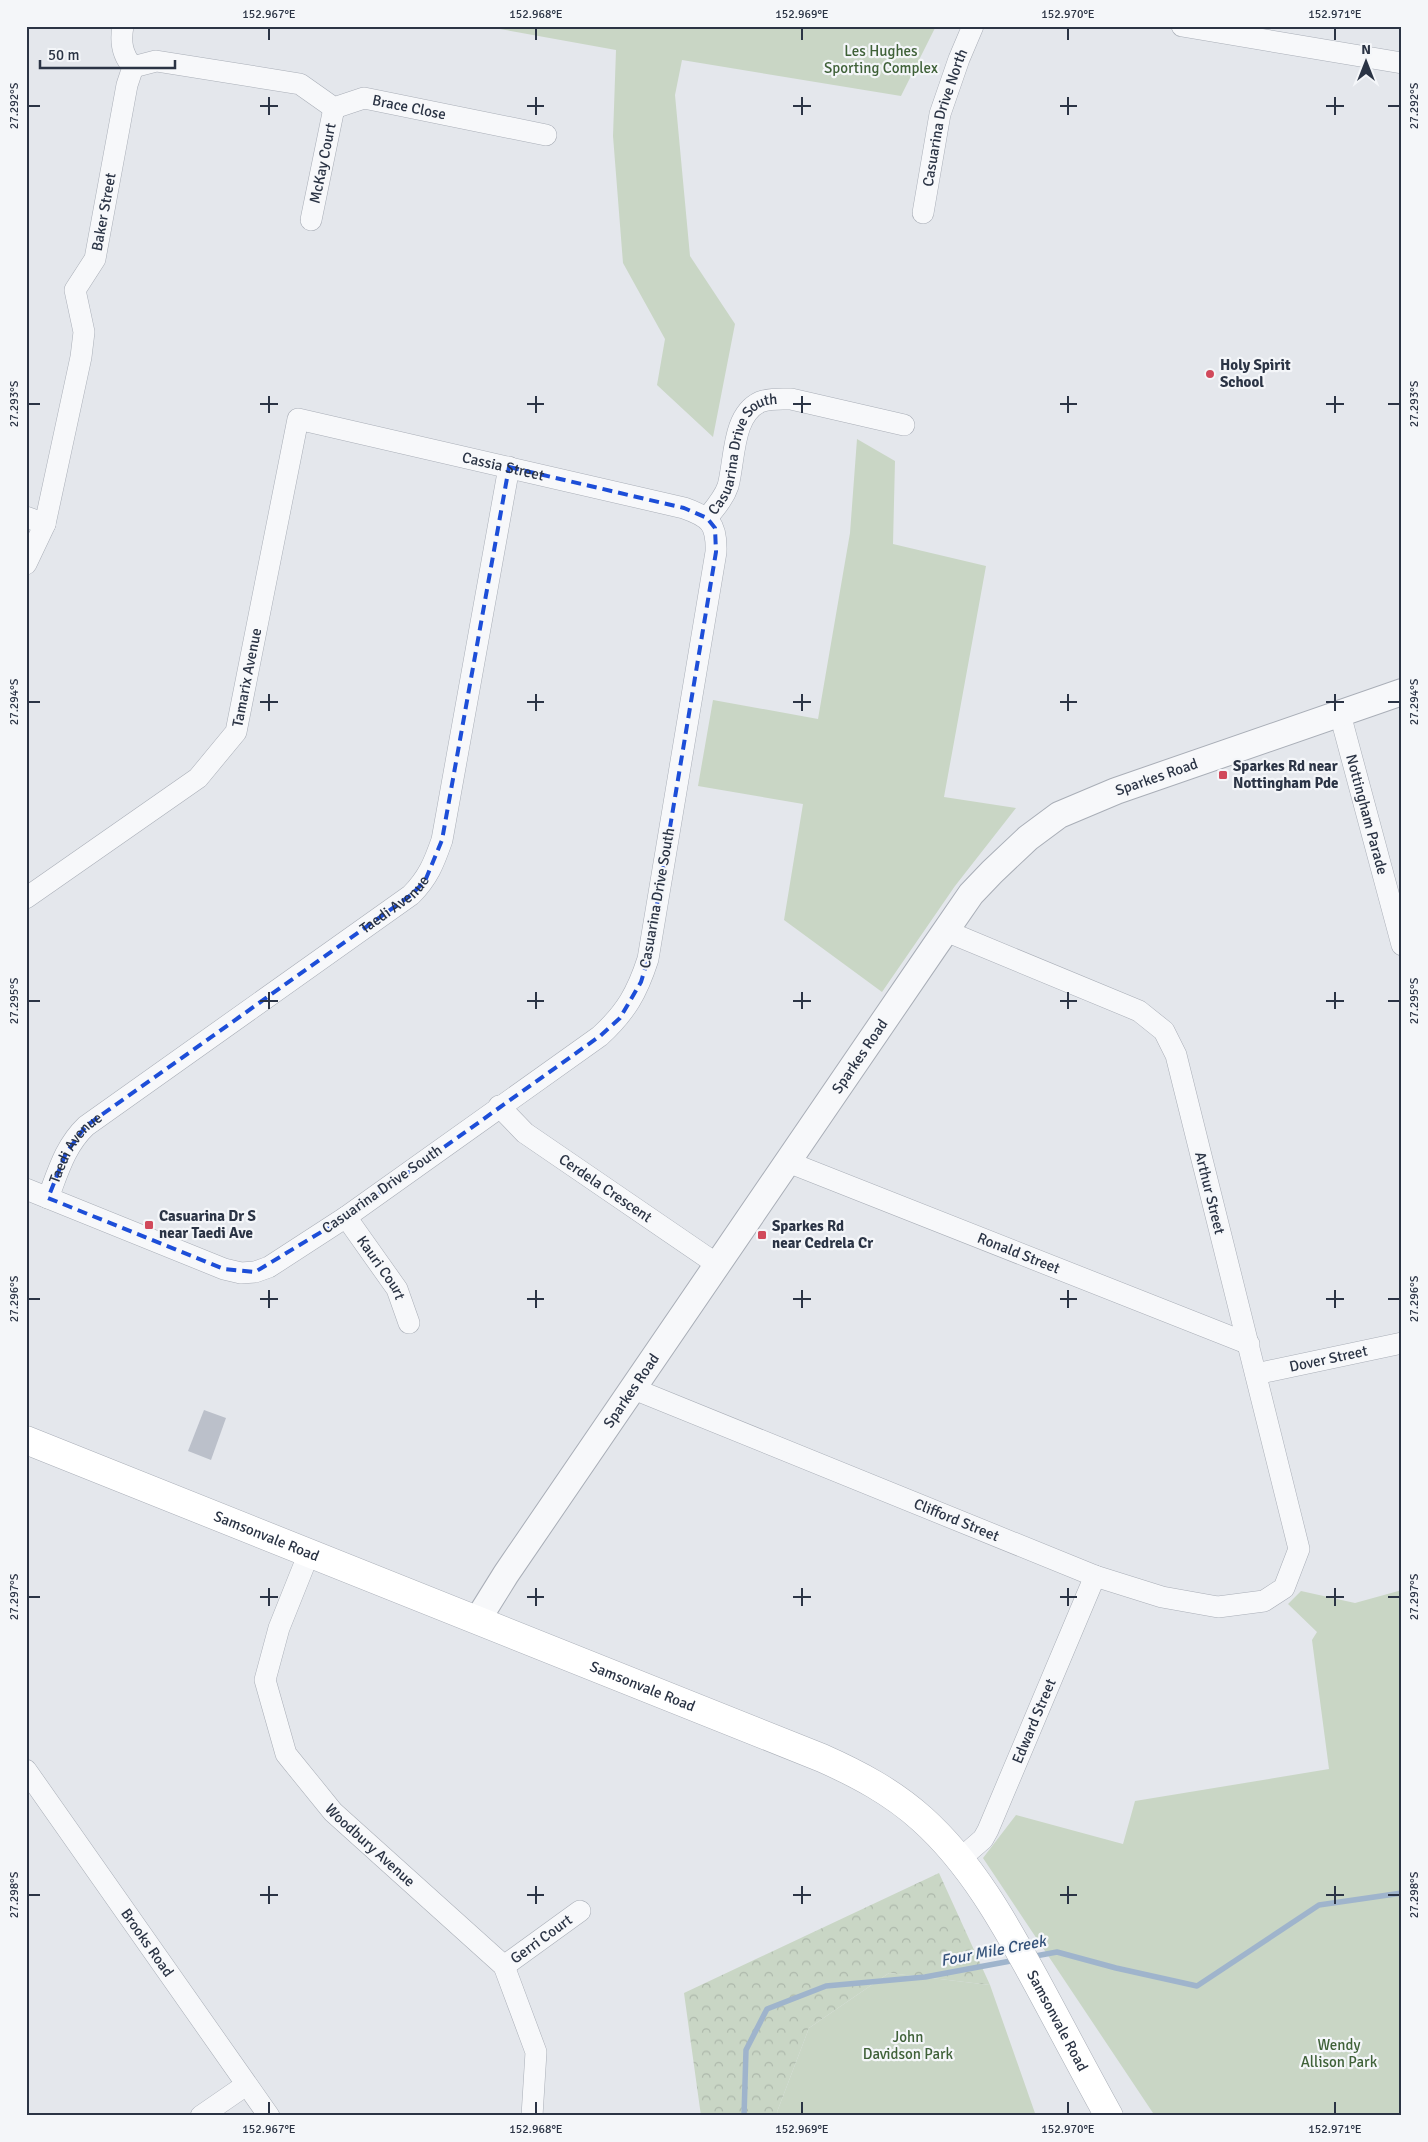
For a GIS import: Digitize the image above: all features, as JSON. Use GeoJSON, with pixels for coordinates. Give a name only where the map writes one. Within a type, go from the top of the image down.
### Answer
{"type":"FeatureCollection","features":[{"type":"Feature","properties":{"kind":"main road","name":"Samsonvale Road"},"geometry":{"type":"LineString","coordinates":[[26,1440],[478,1619],[853,1772],[877,1785],[922,1818],[960,1859],[1007,1928],[1109,2116]]}},
{"type":"Feature","properties":{"kind":"street"},"geometry":{"type":"LineString","coordinates":[[123,26],[123,52],[126,60],[133,67],[156,61],[300,84],[334,108]]}},
{"type":"Feature","properties":{"kind":"street","name":"Casuarina Drive North"},"geometry":{"type":"LineString","coordinates":[[923,213],[940,114],[959,59],[974,26]]}},
{"type":"Feature","properties":{"kind":"street"},"geometry":{"type":"LineString","coordinates":[[1182,26],[1402,63]]}},
{"type":"Feature","properties":{"kind":"street","name":"Baker Street"},"geometry":{"type":"LineString","coordinates":[[26,564],[36,520],[81,356],[84,332],[75,290],[96,259],[127,85],[133,67]]}},
{"type":"Feature","properties":{"kind":"street","name":"Brace Close"},"geometry":{"type":"LineString","coordinates":[[334,108],[364,98],[546,135]]}},
{"type":"Feature","properties":{"kind":"street","name":"McKay Court"},"geometry":{"type":"LineString","coordinates":[[311,220],[334,108]]}},
{"type":"Feature","properties":{"kind":"street","name":"Casuarina Drive South"},"geometry":{"type":"LineString","coordinates":[[26,1189],[224,1269],[241,1273],[255,1272],[269,1267],[346,1216],[600,1036],[620,1018],[632,1001],[641,982],[648,959],[716,552],[715,528],[707,518],[721,500],[727,488],[739,427],[748,411],[760,402],[773,399],[791,399],[904,425]]}},
{"type":"Feature","properties":{"kind":"street","name":"Cassia Street"},"geometry":{"type":"LineString","coordinates":[[298,419],[684,508],[707,518]]}},
{"type":"Feature","properties":{"kind":"street","name":"Tamarix Avenue"},"geometry":{"type":"LineString","coordinates":[[26,898],[198,778],[236,732],[298,419]]}},
{"type":"Feature","properties":{"kind":"street","name":"Taedi Avenue"},"geometry":{"type":"LineString","coordinates":[[48,1198],[74,1137],[86,1126],[411,895],[425,881],[442,840],[510,467]]}},
{"type":"Feature","properties":{"kind":"street","name":"Sparkes Road"},"geometry":{"type":"LineString","coordinates":[[478,1619],[506,1574],[634,1390],[946,930],[971,894],[992,872],[1028,838],[1059,815],[1116,791],[1402,692]]}},
{"type":"Feature","properties":{"kind":"street","name":"Nottingham Parade"},"geometry":{"type":"LineString","coordinates":[[1340,714],[1402,945]]}},
{"type":"Feature","properties":{"kind":"street","name":"Arthur Street"},"geometry":{"type":"LineString","coordinates":[[946,930],[1139,1011],[1164,1031],[1176,1056],[1299,1549],[1284,1588]]}},
{"type":"Feature","properties":{"kind":"street","name":"Cerdela Crescent"},"geometry":{"type":"LineString","coordinates":[[499,1106],[525,1133],[718,1264]]}},
{"type":"Feature","properties":{"kind":"street","name":"Ronald Street"},"geometry":{"type":"LineString","coordinates":[[788,1162],[1249,1344]]}},
{"type":"Feature","properties":{"kind":"street","name":"Kauri Court"},"geometry":{"type":"LineString","coordinates":[[346,1216],[397,1289],[408,1323]]}},
{"type":"Feature","properties":{"kind":"street","name":"Dover Street"},"geometry":{"type":"LineString","coordinates":[[1256,1374],[1402,1343]]}},
{"type":"Feature","properties":{"kind":"street","name":"Clifford Street"},"geometry":{"type":"LineString","coordinates":[[634,1390],[1095,1576],[1162,1597],[1218,1607],[1264,1601],[1284,1588]]}},
{"type":"Feature","properties":{"kind":"street","name":"Woodbury Avenue"},"geometry":{"type":"LineString","coordinates":[[309,1553],[279,1628],[266,1680],[286,1754],[333,1812],[504,1966],[536,2052],[532,2116]]}},
{"type":"Feature","properties":{"kind":"street","name":"Edward Street"},"geometry":{"type":"LineString","coordinates":[[960,1859],[983,1838],[988,1830],[1095,1576]]}},
{"type":"Feature","properties":{"kind":"street","name":"Brooks Road"},"geometry":{"type":"LineString","coordinates":[[26,1770],[269,2116]]}},
{"type":"Feature","properties":{"kind":"street","name":"Gerri Court"},"geometry":{"type":"LineString","coordinates":[[504,1966],[580,1911]]}},
{"type":"Feature","properties":{"kind":"street"},"geometry":{"type":"LineString","coordinates":[[201,2116],[246,2085]]}},
{"type":"Feature","properties":{"kind":"highlighted area"},"geometry":{"type":"Polygon","coordinates":[[[509,467],[684,508],[707,518],[715,528],[716,552],[648,959],[641,982],[620,1018],[600,1036],[346,1217],[255,1272],[224,1269],[48,1198],[66,1153],[86,1126],[411,895],[425,881],[442,840],[509,467]]]}},
{"type":"Feature","properties":{"kind":"green space","name":"Les Hughes Sporting Complex"},"geometry":{"type":"Polygon","coordinates":[[[483,26],[936,26],[901,96],[682,60],[675,95],[690,256],[735,324],[713,437],[657,385],[665,339],[623,263],[613,136],[616,50],[483,26]]]}},
{"type":"Feature","properties":{"kind":"green space"},"geometry":{"type":"Polygon","coordinates":[[[857,439],[895,461],[893,544],[986,566],[944,797],[1016,808],[955,886],[882,992],[784,920],[803,804],[698,786],[713,700],[818,719],[850,533],[857,439]]]}},
{"type":"Feature","properties":{"kind":"green space","name":"Wendy Allison Park"},"geometry":{"type":"Polygon","coordinates":[[[1402,1590],[1402,2116],[1155,2116],[983,1858],[1016,1815],[1123,1844],[1135,1801],[1329,1769],[1312,1640],[1317,1632],[1288,1604],[1301,1591],[1355,1603],[1402,1590]]]}},
{"type":"Feature","properties":{"kind":"green space"},"geometry":{"type":"Polygon","coordinates":[[[939,1873],[990,1985],[889,1973],[809,2028],[777,2112],[778,2116],[701,2116],[684,1993],[939,1873]]]}},
{"type":"Feature","properties":{"kind":"green space","name":"John Davidson Park"},"geometry":{"type":"Polygon","coordinates":[[[889,1973],[990,1985],[1036,2116],[778,2116],[777,2112],[809,2028],[889,1973]]]}},
{"type":"Feature","properties":{"kind":"building"},"geometry":{"type":"Polygon","coordinates":[[[204,1410],[226,1418],[211,1460],[188,1451],[204,1410]]]}},
{"type":"Feature","properties":{"kind":"waterway","name":"Four Mile Creek"},"geometry":{"type":"LineString","coordinates":[[1030,1957],[1057,1952],[1116,1968],[1197,1986],[1319,1905],[1402,1893]]}},
{"type":"Feature","properties":{"kind":"waterway","name":"Four Mile Creek"},"geometry":{"type":"LineString","coordinates":[[744,2116],[746,2050],[767,2009],[826,1986],[925,1977],[1016,1960]]}},
{"type":"Feature","properties":{"kind":"place","name":"Holy Spirit School"},"geometry":{"type":"Point","coordinates":[1210,374]}},
{"type":"Feature","properties":{"kind":"place","name":"Sparkes Rd near Nottingham Pde"},"geometry":{"type":"Point","coordinates":[1223,775]}},
{"type":"Feature","properties":{"kind":"place","name":"Casuarina Dr S near Taedi Ave"},"geometry":{"type":"Point","coordinates":[149,1225]}},
{"type":"Feature","properties":{"kind":"place","name":"Sparkes Rd near Cedrela Cr"},"geometry":{"type":"Point","coordinates":[762,1235]}}]}
